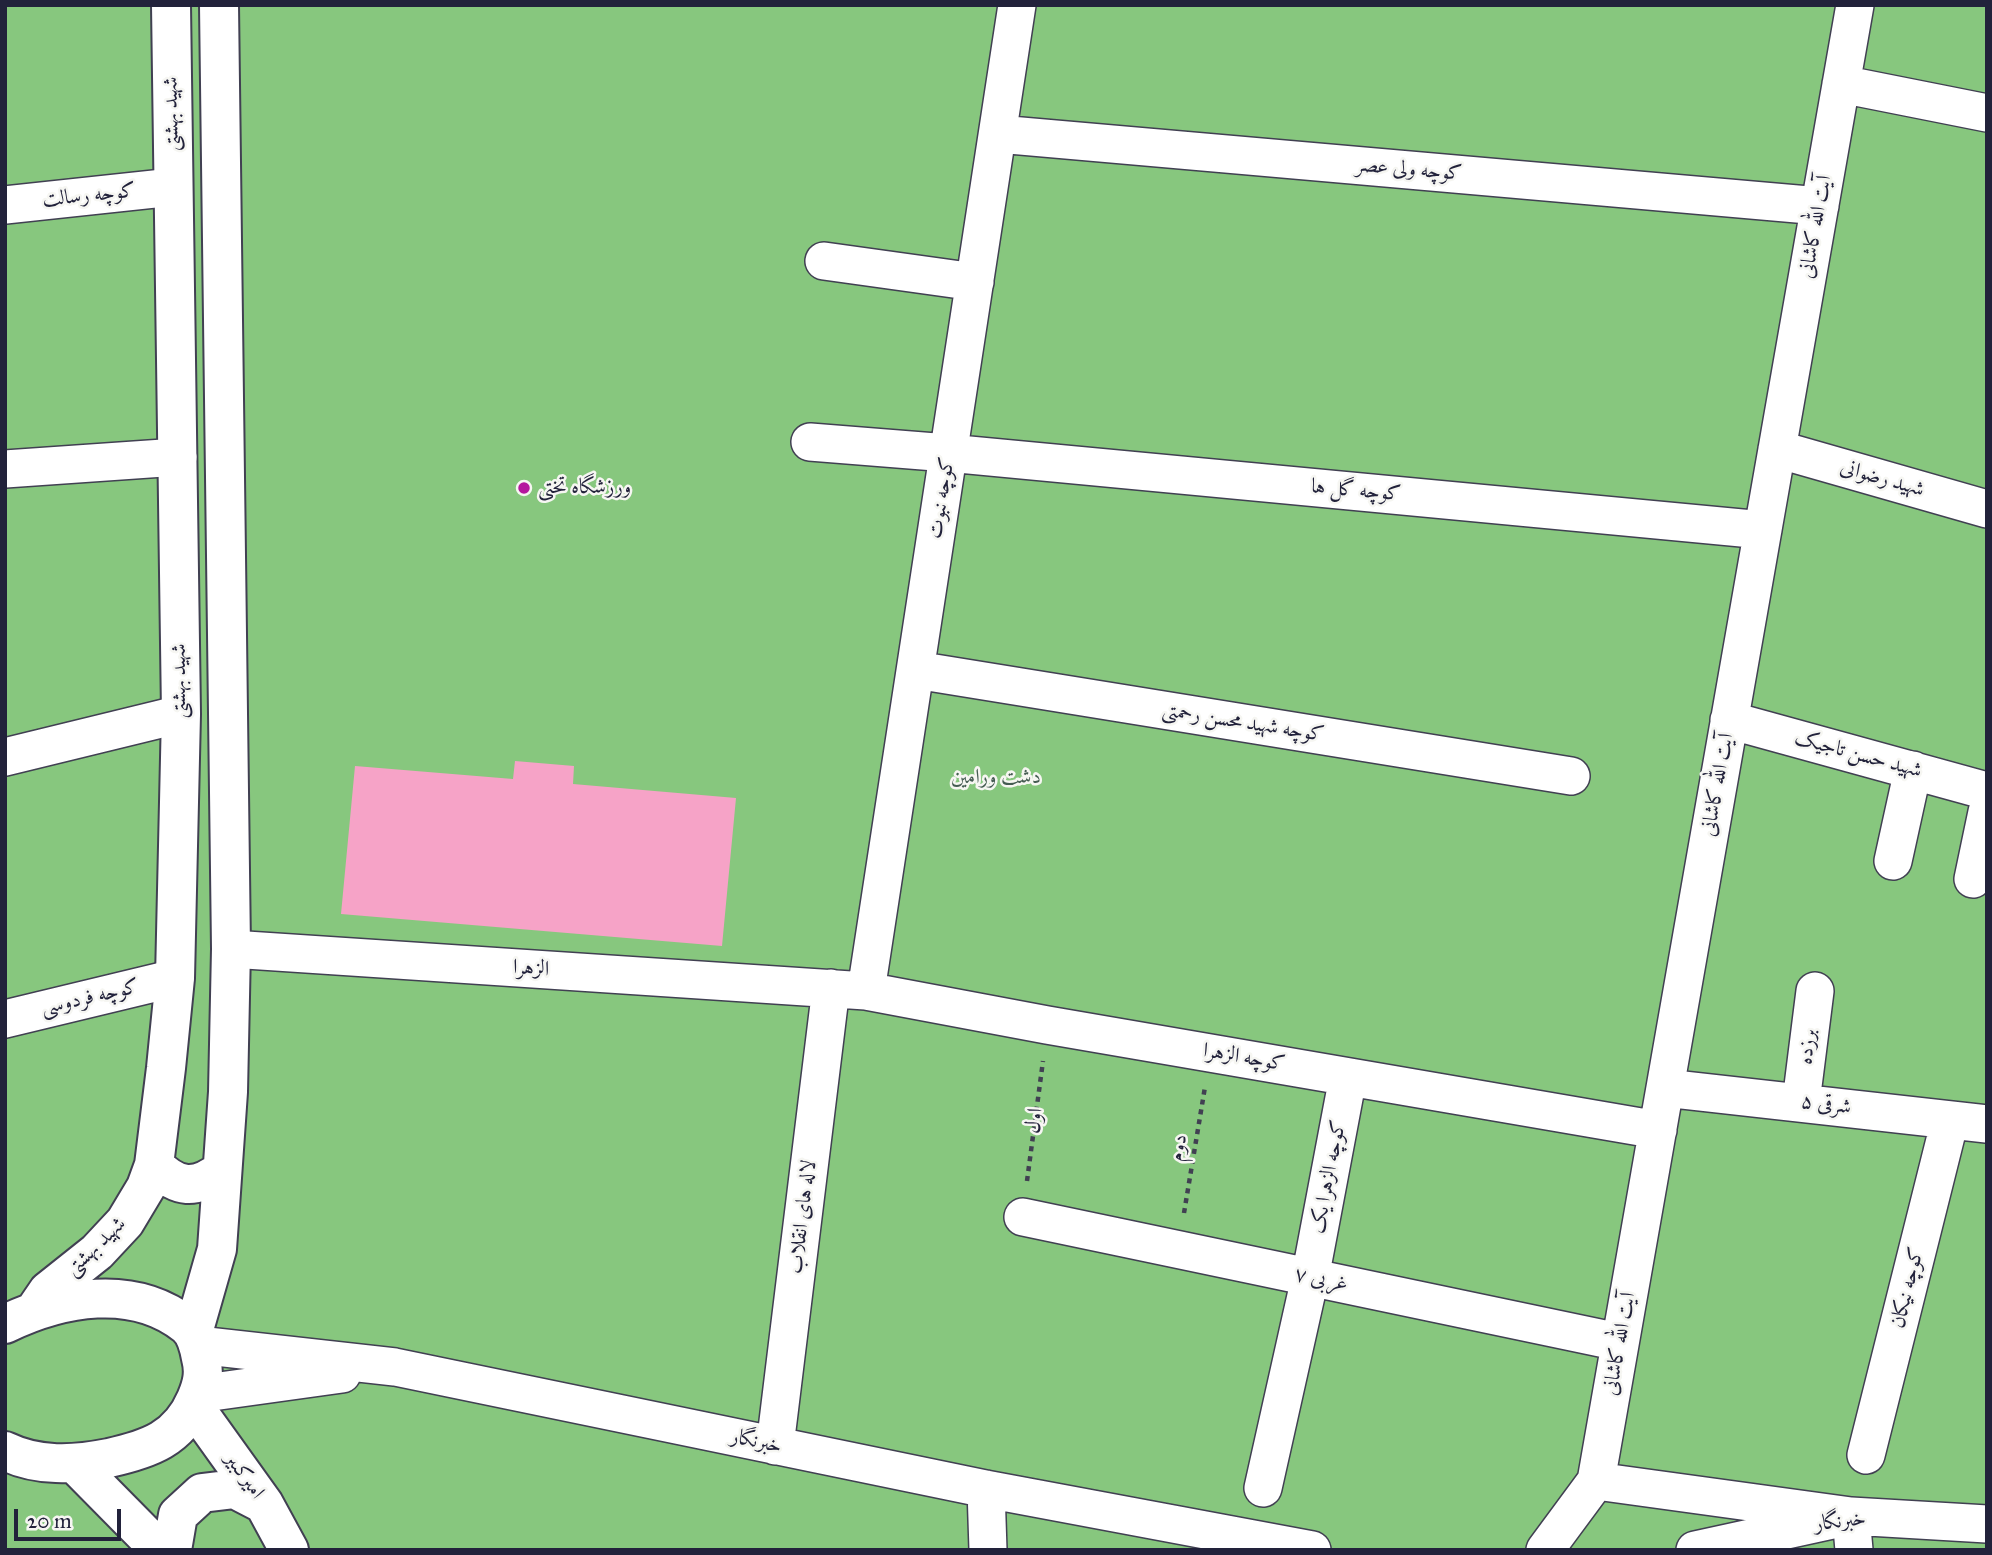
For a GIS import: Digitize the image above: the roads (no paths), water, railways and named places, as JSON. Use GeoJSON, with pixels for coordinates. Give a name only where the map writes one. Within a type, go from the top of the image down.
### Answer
{"type":"FeatureCollection","features":[{"type":"Feature","properties":{"kind":"main road","name":"شهید بهشتی"},"geometry":{"type":"LineString","coordinates":[[20,1317],[97,1252],[125,1223],[146,1187],[154,1165],[175,978],[181,714],[171,5]]}},
{"type":"Feature","properties":{"kind":"main road"},"geometry":{"type":"LineString","coordinates":[[195,1339],[217,1249],[228,1093],[231,949],[219,5]]}},
{"type":"Feature","properties":{"kind":"main road"},"geometry":{"type":"LineString","coordinates":[[154,1165],[168,1179],[187,1185],[206,1181],[222,1170]]}},
{"type":"Feature","properties":{"kind":"main road"},"geometry":{"type":"LineString","coordinates":[[5,1451],[22,1459],[76,1465],[137,1452],[165,1439],[189,1416],[203,1381],[195,1339],[187,1325],[153,1306],[103,1297],[20,1317]]}},
{"type":"Feature","properties":{"kind":"main road","name":"امیرکبیر"},"geometry":{"type":"LineString","coordinates":[[195,1400],[264,1504],[289,1550]]}},
{"type":"Feature","properties":{"kind":"main road"},"geometry":{"type":"LineString","coordinates":[[76,1465],[160,1550]]}},
{"type":"Feature","properties":{"kind":"main road"},"geometry":{"type":"LineString","coordinates":[[172,1550],[178,1516],[202,1493],[235,1489],[264,1504]]}},
{"type":"Feature","properties":{"kind":"street","name":"کوچه نبوت"},"geometry":{"type":"LineString","coordinates":[[866,991],[1017,5]]}},
{"type":"Feature","properties":{"kind":"street","name":"آیت الله کاشانی"},"geometry":{"type":"LineString","coordinates":[[1545,1550],[1596,1481],[1855,5]]}},
{"type":"Feature","properties":{"kind":"street"},"geometry":{"type":"LineString","coordinates":[[1842,84],[1987,113]]}},
{"type":"Feature","properties":{"kind":"street","name":"کوچه ولی عصر"},"geometry":{"type":"LineString","coordinates":[[998,134],[1820,206]]}},
{"type":"Feature","properties":{"kind":"street","name":"کوچه رسالت"},"geometry":{"type":"LineString","coordinates":[[5,205],[173,187]]}},
{"type":"Feature","properties":{"kind":"street"},"geometry":{"type":"LineString","coordinates":[[824,261],[975,282]]}},
{"type":"Feature","properties":{"kind":"street","name":"کوچه گل ها"},"geometry":{"type":"LineString","coordinates":[[810,442],[1763,530]]}},
{"type":"Feature","properties":{"kind":"street","name":"شهید رضوانی"},"geometry":{"type":"LineString","coordinates":[[1777,449],[1987,509]]}},
{"type":"Feature","properties":{"kind":"street"},"geometry":{"type":"LineString","coordinates":[[5,469],[178,457]]}},
{"type":"Feature","properties":{"kind":"street","name":"کوچه شهید محسن رحمتی"},"geometry":{"type":"LineString","coordinates":[[916,670],[1571,776]]}},
{"type":"Feature","properties":{"kind":"street"},"geometry":{"type":"LineString","coordinates":[[5,757],[181,714]]}},
{"type":"Feature","properties":{"kind":"street","name":"شهید حسن تاجیک"},"geometry":{"type":"LineString","coordinates":[[1730,720],[1987,791]]}},
{"type":"Feature","properties":{"kind":"street"},"geometry":{"type":"LineString","coordinates":[[1893,861],[1913,770]]}},
{"type":"Feature","properties":{"kind":"street"},"geometry":{"type":"LineString","coordinates":[[1973,879],[1987,812]]}},
{"type":"Feature","properties":{"kind":"street","name":"الزهرا"},"geometry":{"type":"LineString","coordinates":[[231,949],[831,988]]}},
{"type":"Feature","properties":{"kind":"street","name":"کوچه فردوسی"},"geometry":{"type":"LineString","coordinates":[[5,1019],[175,978]]}},
{"type":"Feature","properties":{"kind":"street","name":"کوچه الزهرا"},"geometry":{"type":"LineString","coordinates":[[831,988],[866,991],[1047,1026],[1658,1130]]}},
{"type":"Feature","properties":{"kind":"street","name":"لاله های انقلاب"},"geometry":{"type":"LineString","coordinates":[[775,1446],[831,988]]}},
{"type":"Feature","properties":{"kind":"street","name":"برزده"},"geometry":{"type":"LineString","coordinates":[[1801,1102],[1815,991]]}},
{"type":"Feature","properties":{"kind":"street","name":"کوچه الزهرا یک"},"geometry":{"type":"LineString","coordinates":[[1263,1488],[1310,1278],[1348,1077]]}},
{"type":"Feature","properties":{"kind":"street","name":"۵ شرقی"},"geometry":{"type":"LineString","coordinates":[[1665,1088],[1987,1124]]}},
{"type":"Feature","properties":{"kind":"street","name":"کوچه نیکان"},"geometry":{"type":"LineString","coordinates":[[1866,1455],[1950,1120]]}},
{"type":"Feature","properties":{"kind":"street","name":"۷ غربی"},"geometry":{"type":"LineString","coordinates":[[1023,1217],[1619,1342]]}},
{"type":"Feature","properties":{"kind":"street","name":"خبرنگار"},"geometry":{"type":"LineString","coordinates":[[195,1339],[395,1367],[986,1489],[1312,1550]]}},
{"type":"Feature","properties":{"kind":"street"},"geometry":{"type":"LineString","coordinates":[[195,1400],[395,1367]]}},
{"type":"Feature","properties":{"kind":"street"},"geometry":{"type":"LineString","coordinates":[[1596,1481],[1852,1533]]}},
{"type":"Feature","properties":{"kind":"street"},"geometry":{"type":"LineString","coordinates":[[986,1489],[988,1550]]}},
{"type":"Feature","properties":{"kind":"street","name":"خبرنگار"},"geometry":{"type":"LineString","coordinates":[[1695,1550],[1852,1533],[1987,1524]]}},
{"type":"Feature","properties":{"kind":"place","name":"ورزشگاه تختی"},"geometry":{"type":"Point","coordinates":[524,488]}},
{"type":"Feature","properties":{"kind":"park label","name":"دشت ورامین"},"geometry":{"type":"Point","coordinates":[996,778]}}]}
